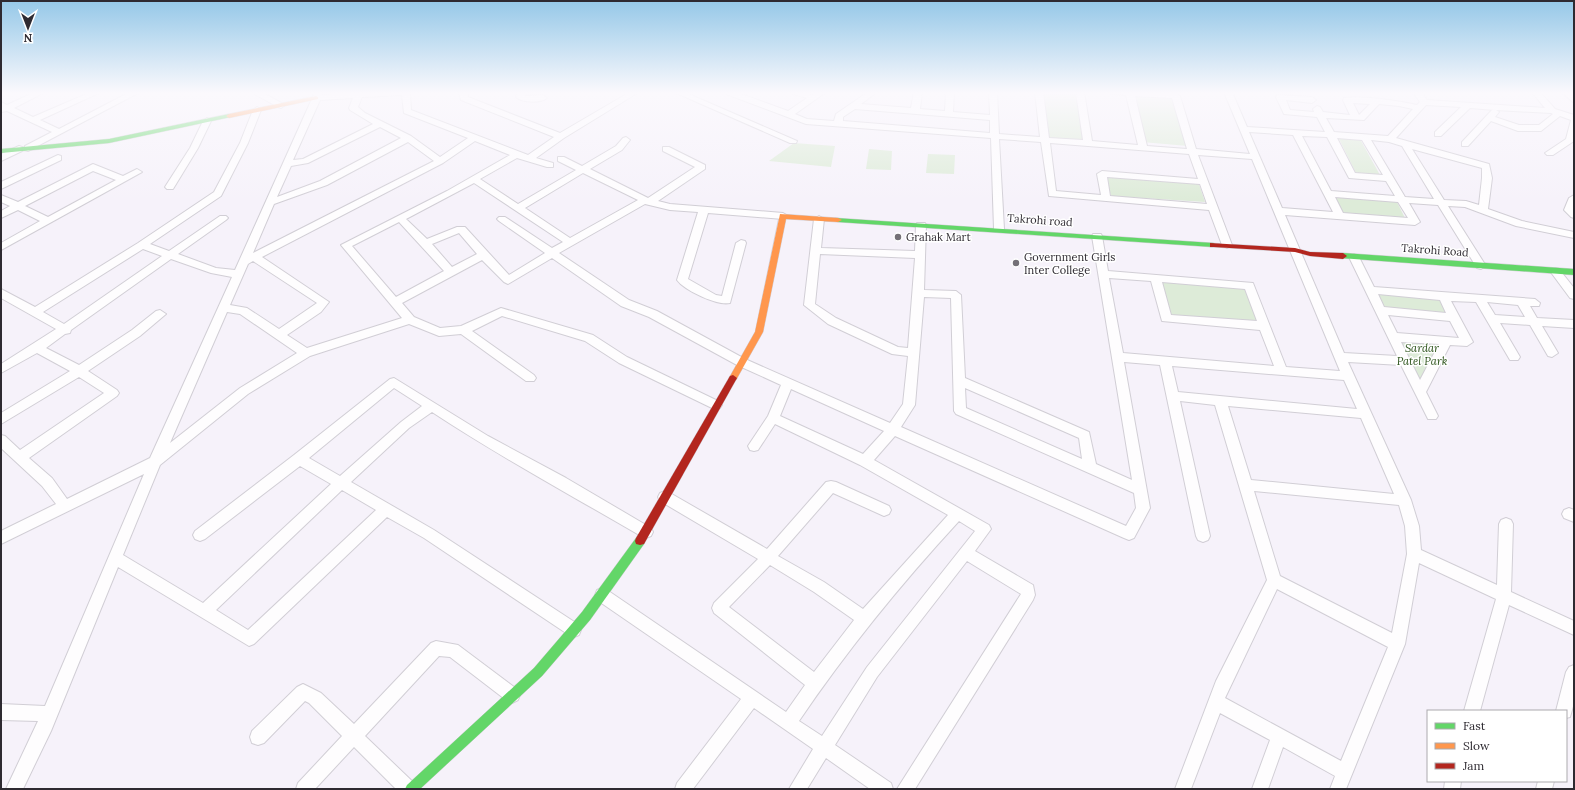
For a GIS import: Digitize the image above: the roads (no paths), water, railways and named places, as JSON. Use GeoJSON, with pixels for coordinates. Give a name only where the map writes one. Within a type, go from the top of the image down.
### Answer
{"type":"FeatureCollection","features":[{"type":"Feature","properties":{"kind":"street"},"geometry":{"type":"LineString","coordinates":[[52,129],[59,132]]}},
{"type":"Feature","properties":{"kind":"street"},"geometry":{"type":"LineString","coordinates":[[1,158],[24,149],[65,129]]}},
{"type":"Feature","properties":{"kind":"street"},"geometry":{"type":"LineString","coordinates":[[1,151],[109,141],[168,129]]}},
{"type":"Feature","properties":{"kind":"street"},"geometry":{"type":"LineString","coordinates":[[170,187],[194,148],[203,129]]}},
{"type":"Feature","properties":{"kind":"street"},"geometry":{"type":"LineString","coordinates":[[35,312],[142,245],[218,194],[244,143],[249,129]]}},
{"type":"Feature","properties":{"kind":"street"},"geometry":{"type":"LineString","coordinates":[[14,789],[49,714],[155,462],[238,274],[249,259],[270,202],[302,129]]}},
{"type":"Feature","properties":{"kind":"street"},"geometry":{"type":"LineString","coordinates":[[287,164],[305,161],[370,129]]}},
{"type":"Feature","properties":{"kind":"street"},"geometry":{"type":"LineString","coordinates":[[390,129],[408,138],[440,161]]}},
{"type":"Feature","properties":{"kind":"street"},"geometry":{"type":"LineString","coordinates":[[452,129],[529,159],[550,165]]}},
{"type":"Feature","properties":{"kind":"street"},"geometry":{"type":"LineString","coordinates":[[543,129],[561,136]]}},
{"type":"Feature","properties":{"kind":"street"},"geometry":{"type":"LineString","coordinates":[[529,159],[573,129]]}},
{"type":"Feature","properties":{"kind":"street"},"geometry":{"type":"LineString","coordinates":[[765,129],[793,141]]}},
{"type":"Feature","properties":{"kind":"street"},"geometry":{"type":"LineString","coordinates":[[915,129],[1256,157]]}},
{"type":"Feature","properties":{"kind":"street"},"geometry":{"type":"LineString","coordinates":[[995,129],[999,229]]}},
{"type":"Feature","properties":{"kind":"street"},"geometry":{"type":"LineString","coordinates":[[1045,129],[1052,194],[1213,207]]}},
{"type":"Feature","properties":{"kind":"street"},"geometry":{"type":"LineString","coordinates":[[1086,129],[1088,143]]}},
{"type":"Feature","properties":{"kind":"street"},"geometry":{"type":"LineString","coordinates":[[1139,129],[1143,147]]}},
{"type":"Feature","properties":{"kind":"street"},"geometry":{"type":"LineString","coordinates":[[1186,129],[1192,151],[1228,245]]}},
{"type":"Feature","properties":{"kind":"street"},"geometry":{"type":"LineString","coordinates":[[1338,789],[1397,644],[1414,554],[1412,526],[1404,500],[1348,376],[1244,129],[1390,139],[1486,166],[1487,178],[1483,211]]}},
{"type":"Feature","properties":{"kind":"street"},"geometry":{"type":"LineString","coordinates":[[1327,129],[1352,176],[1389,178]]}},
{"type":"Feature","properties":{"kind":"street"},"geometry":{"type":"LineString","coordinates":[[1390,139],[1399,129]]}},
{"type":"Feature","properties":{"kind":"street"},"geometry":{"type":"LineString","coordinates":[[1438,134],[1443,129]]}},
{"type":"Feature","properties":{"kind":"street"},"geometry":{"type":"LineString","coordinates":[[1465,144],[1480,129]]}},
{"type":"Feature","properties":{"kind":"street"},"geometry":{"type":"LineString","coordinates":[[1550,153],[1570,140],[1572,129]]}},
{"type":"Feature","properties":{"kind":"street"},"geometry":{"type":"LineString","coordinates":[[1296,132],[1339,215]]}},
{"type":"Feature","properties":{"kind":"street"},"geometry":{"type":"LineString","coordinates":[[1278,211],[1415,222],[1365,137]]}},
{"type":"Feature","properties":{"kind":"street"},"geometry":{"type":"LineString","coordinates":[[270,202],[290,197],[315,186],[408,138]]}},
{"type":"Feature","properties":{"kind":"street"},"geometry":{"type":"LineString","coordinates":[[249,259],[440,161],[475,138]]}},
{"type":"Feature","properties":{"kind":"street"},"geometry":{"type":"LineString","coordinates":[[518,208],[619,148],[626,140]]}},
{"type":"Feature","properties":{"kind":"street"},"geometry":{"type":"LineString","coordinates":[[1405,144],[1479,263]]}},
{"type":"Feature","properties":{"kind":"street"},"geometry":{"type":"LineString","coordinates":[[425,243],[461,229],[483,255],[508,280],[570,242],[647,201],[702,167],[666,149]]}},
{"type":"Feature","properties":{"kind":"street"},"geometry":{"type":"LineString","coordinates":[[517,154],[474,180],[346,246],[410,320],[439,332],[463,330],[501,312],[589,338],[623,360],[716,405]]}},
{"type":"Feature","properties":{"kind":"street"},"geometry":{"type":"LineString","coordinates":[[1,186],[58,158]]}},
{"type":"Feature","properties":{"kind":"street"},"geometry":{"type":"LineString","coordinates":[[411,789],[538,672],[602,595],[646,532],[716,405],[759,332],[783,216],[670,207],[647,201],[561,159]]}},
{"type":"Feature","properties":{"kind":"street"},"geometry":{"type":"LineString","coordinates":[[1,215],[94,166],[123,180]]}},
{"type":"Feature","properties":{"kind":"street"},"geometry":{"type":"LineString","coordinates":[[1,246],[137,172]]}},
{"type":"Feature","properties":{"kind":"street"},"geometry":{"type":"LineString","coordinates":[[1106,198],[1102,174],[1204,182]]}},
{"type":"Feature","properties":{"kind":"street"},"geometry":{"type":"LineString","coordinates":[[474,180],[570,242]]}},
{"type":"Feature","properties":{"kind":"street"},"geometry":{"type":"LineString","coordinates":[[1327,194],[1466,204],[1520,224],[1574,235]]}},
{"type":"Feature","properties":{"kind":"street"},"geometry":{"type":"LineString","coordinates":[[1,198],[48,221]]}},
{"type":"Feature","properties":{"kind":"street"},"geometry":{"type":"LineString","coordinates":[[1574,198],[1569,210],[1574,215]]}},
{"type":"Feature","properties":{"kind":"street"},"geometry":{"type":"LineString","coordinates":[[704,210],[682,280],[713,298],[726,300],[740,243]]}},
{"type":"Feature","properties":{"kind":"street","name":"Takrohi road"},"geometry":{"type":"LineString","coordinates":[[783,216],[999,229],[1295,250]]}},
{"type":"Feature","properties":{"kind":"street"},"geometry":{"type":"LineString","coordinates":[[1,369],[66,330],[223,218]]}},
{"type":"Feature","properties":{"kind":"street"},"geometry":{"type":"LineString","coordinates":[[400,218],[452,272]]}},
{"type":"Feature","properties":{"kind":"street"},"geometry":{"type":"LineString","coordinates":[[502,219],[551,254],[625,303],[653,314],[741,362],[1129,534],[1143,508],[1097,236]]}},
{"type":"Feature","properties":{"kind":"street"},"geometry":{"type":"LineString","coordinates":[[818,219],[809,305],[832,321],[896,351],[914,353]]}},
{"type":"Feature","properties":{"kind":"street"},"geometry":{"type":"LineString","coordinates":[[865,461],[893,429],[909,405],[919,292],[921,225]]}},
{"type":"Feature","properties":{"kind":"street"},"geometry":{"type":"LineString","coordinates":[[142,245],[215,271],[238,274]]}},
{"type":"Feature","properties":{"kind":"street"},"geometry":{"type":"LineString","coordinates":[[1295,250],[1307,248],[1479,263],[1574,266]]}},
{"type":"Feature","properties":{"kind":"street","name":"Takrohi Road"},"geometry":{"type":"LineString","coordinates":[[1295,250],[1310,254],[1479,263],[1574,272]]}},
{"type":"Feature","properties":{"kind":"street"},"geometry":{"type":"LineString","coordinates":[[815,251],[920,255]]}},
{"type":"Feature","properties":{"kind":"street"},"geometry":{"type":"LineString","coordinates":[[395,302],[483,255]]}},
{"type":"Feature","properties":{"kind":"street"},"geometry":{"type":"LineString","coordinates":[[1354,257],[1432,416]]}},
{"type":"Feature","properties":{"kind":"street"},"geometry":{"type":"LineString","coordinates":[[249,259],[324,302],[317,309],[280,334]]}},
{"type":"Feature","properties":{"kind":"street"},"geometry":{"type":"LineString","coordinates":[[1555,271],[1574,295]]}},
{"type":"Feature","properties":{"kind":"street"},"geometry":{"type":"LineString","coordinates":[[1103,274],[1249,286],[1282,371]]}},
{"type":"Feature","properties":{"kind":"street"},"geometry":{"type":"LineString","coordinates":[[1156,278],[1166,318],[1265,326]]}},
{"type":"Feature","properties":{"kind":"street"},"geometry":{"type":"LineString","coordinates":[[1370,290],[1535,303]]}},
{"type":"Feature","properties":{"kind":"street"},"geometry":{"type":"LineString","coordinates":[[919,292],[956,295],[960,411],[1090,469],[1139,489]]}},
{"type":"Feature","properties":{"kind":"street"},"geometry":{"type":"LineString","coordinates":[[1,293],[66,330]]}},
{"type":"Feature","properties":{"kind":"street"},"geometry":{"type":"LineString","coordinates":[[1393,337],[1467,342],[1444,296]]}},
{"type":"Feature","properties":{"kind":"street"},"geometry":{"type":"LineString","coordinates":[[1479,298],[1514,357]]}},
{"type":"Feature","properties":{"kind":"street"},"geometry":{"type":"LineString","coordinates":[[1522,302],[1552,353]]}},
{"type":"Feature","properties":{"kind":"street"},"geometry":{"type":"LineString","coordinates":[[223,308],[243,311],[280,334],[306,353]]}},
{"type":"Feature","properties":{"kind":"street"},"geometry":{"type":"LineString","coordinates":[[1381,311],[1454,317]]}},
{"type":"Feature","properties":{"kind":"street"},"geometry":{"type":"LineString","coordinates":[[1,419],[79,372],[136,333],[160,314]]}},
{"type":"Feature","properties":{"kind":"street"},"geometry":{"type":"LineString","coordinates":[[1491,319],[1574,324]]}},
{"type":"Feature","properties":{"kind":"street"},"geometry":{"type":"LineString","coordinates":[[1,538],[155,462],[244,391],[306,353],[410,320]]}},
{"type":"Feature","properties":{"kind":"street"},"geometry":{"type":"LineString","coordinates":[[463,330],[530,378]]}},
{"type":"Feature","properties":{"kind":"street"},"geometry":{"type":"LineString","coordinates":[[1420,393],[1446,341]]}},
{"type":"Feature","properties":{"kind":"street"},"geometry":{"type":"LineString","coordinates":[[20,457],[113,393],[37,348]]}},
{"type":"Feature","properties":{"kind":"street"},"geometry":{"type":"LineString","coordinates":[[1117,357],[1348,376]]}},
{"type":"Feature","properties":{"kind":"street"},"geometry":{"type":"LineString","coordinates":[[1340,357],[1404,361]]}},
{"type":"Feature","properties":{"kind":"street"},"geometry":{"type":"LineString","coordinates":[[1165,361],[1203,536]]}},
{"type":"Feature","properties":{"kind":"street"},"geometry":{"type":"LineString","coordinates":[[960,381],[1085,435],[1090,469]]}},
{"type":"Feature","properties":{"kind":"street"},"geometry":{"type":"LineString","coordinates":[[200,535],[299,459],[394,382],[484,440],[561,482],[646,532]]}},
{"type":"Feature","properties":{"kind":"street"},"geometry":{"type":"LineString","coordinates":[[754,446],[773,418],[788,382]]}},
{"type":"Feature","properties":{"kind":"street"},"geometry":{"type":"LineString","coordinates":[[1173,396],[1365,414]]}},
{"type":"Feature","properties":{"kind":"street"},"geometry":{"type":"LineString","coordinates":[[1183,789],[1216,702],[1274,580],[1220,401]]}},
{"type":"Feature","properties":{"kind":"street"},"geometry":{"type":"LineString","coordinates":[[205,611],[405,425],[432,406]]}},
{"type":"Feature","properties":{"kind":"street"},"geometry":{"type":"LineString","coordinates":[[773,418],[812,434],[865,461],[984,529],[872,672],[797,789]]}},
{"type":"Feature","properties":{"kind":"street"},"geometry":{"type":"LineString","coordinates":[[1,440],[47,482],[65,506]]}},
{"type":"Feature","properties":{"kind":"street"},"geometry":{"type":"LineString","coordinates":[[299,459],[429,534],[574,630]]}},
{"type":"Feature","properties":{"kind":"street"},"geometry":{"type":"LineString","coordinates":[[1246,485],[1404,500]]}},
{"type":"Feature","properties":{"kind":"street"},"geometry":{"type":"LineString","coordinates":[[814,682],[719,608],[768,558],[831,486],[884,510]]}},
{"type":"Feature","properties":{"kind":"street"},"geometry":{"type":"LineString","coordinates":[[665,497],[819,587],[863,618]]}},
{"type":"Feature","properties":{"kind":"street"},"geometry":{"type":"LineString","coordinates":[[115,558],[249,638],[386,509]]}},
{"type":"Feature","properties":{"kind":"street"},"geometry":{"type":"LineString","coordinates":[[788,723],[814,682],[863,618],[914,559],[958,514]]}},
{"type":"Feature","properties":{"kind":"street"},"geometry":{"type":"LineString","coordinates":[[1472,710],[1504,596],[1506,524]]}},
{"type":"Feature","properties":{"kind":"street"},"geometry":{"type":"LineString","coordinates":[[905,789],[1028,595],[1028,590],[964,553]]}},
{"type":"Feature","properties":{"kind":"street"},"geometry":{"type":"LineString","coordinates":[[1414,554],[1574,628]]}},
{"type":"Feature","properties":{"kind":"street"},"geometry":{"type":"LineString","coordinates":[[1274,580],[1397,644]]}},
{"type":"Feature","properties":{"kind":"street"},"geometry":{"type":"LineString","coordinates":[[602,595],[885,789]]}},
{"type":"Feature","properties":{"kind":"street"},"geometry":{"type":"LineString","coordinates":[[304,789],[436,648],[453,650],[512,695]]}},
{"type":"Feature","properties":{"kind":"street"},"geometry":{"type":"LineString","coordinates":[[1564,710],[1574,672]]}},
{"type":"Feature","properties":{"kind":"street"},"geometry":{"type":"LineString","coordinates":[[258,737],[303,692],[314,698],[408,789]]}},
{"type":"Feature","properties":{"kind":"street"},"geometry":{"type":"LineString","coordinates":[[683,789],[752,698]]}},
{"type":"Feature","properties":{"kind":"street"},"geometry":{"type":"LineString","coordinates":[[1216,702],[1345,772]]}},
{"type":"Feature","properties":{"kind":"street"},"geometry":{"type":"LineString","coordinates":[[1,712],[49,714]]}},
{"type":"Feature","properties":{"kind":"street"},"geometry":{"type":"LineString","coordinates":[[1260,789],[1279,736]]}},
{"type":"Feature","properties":{"kind":"place","name":"Grahak Mart"},"geometry":{"type":"Point","coordinates":[898,237]}},
{"type":"Feature","properties":{"kind":"place","name":"Government Girls Inter College"},"geometry":{"type":"Point","coordinates":[1016,263]}},
{"type":"Feature","properties":{"kind":"park label","name":"Sardar Patel Park"},"geometry":{"type":"Point","coordinates":[1422,354]}}]}
